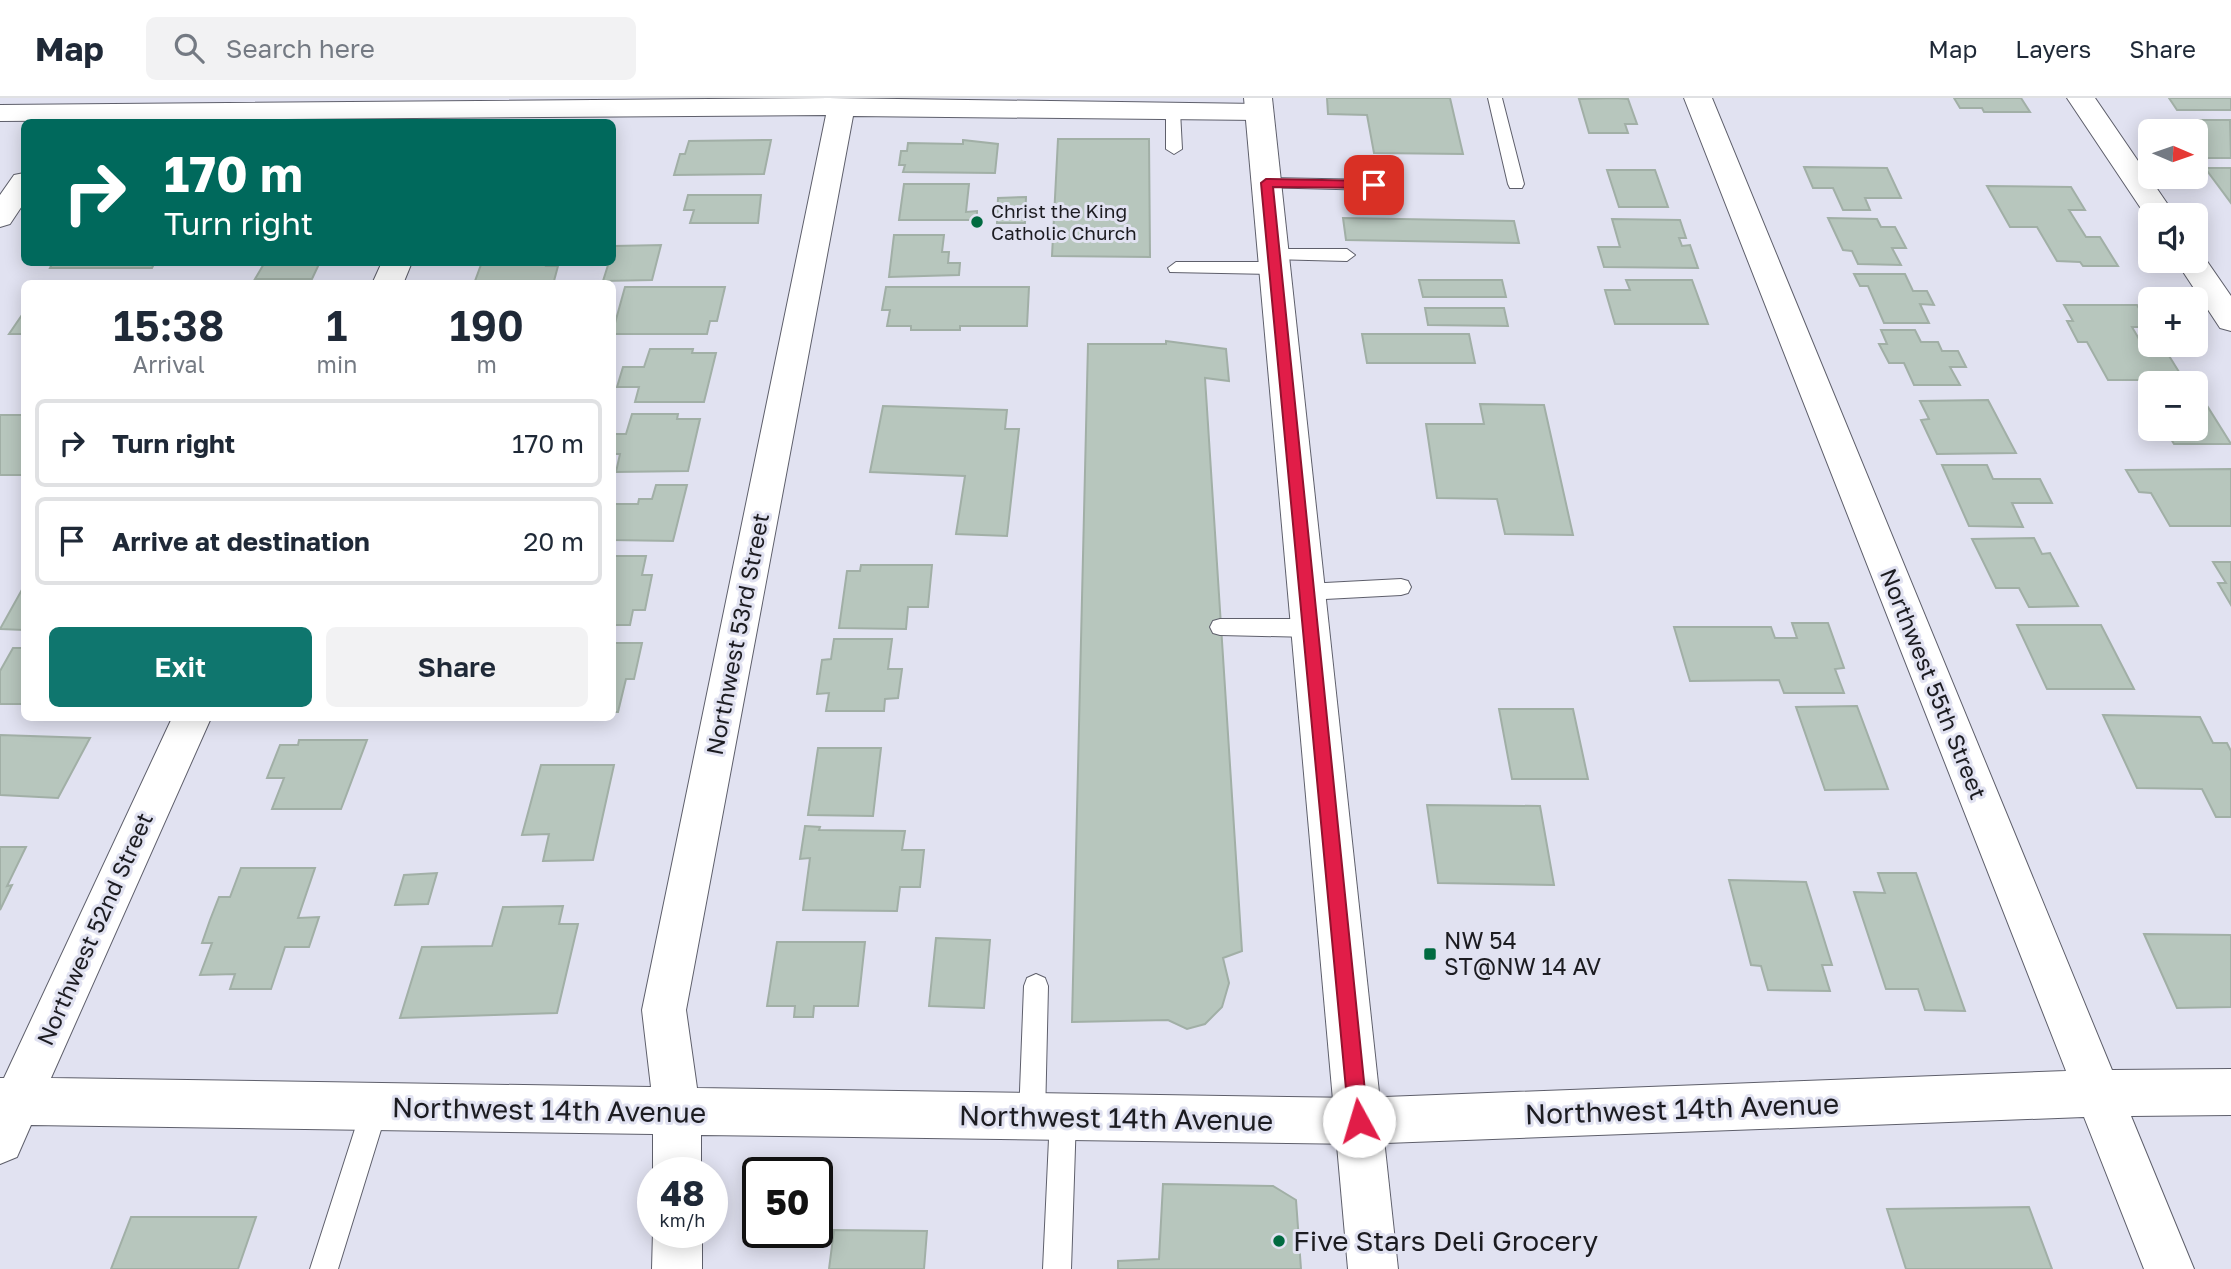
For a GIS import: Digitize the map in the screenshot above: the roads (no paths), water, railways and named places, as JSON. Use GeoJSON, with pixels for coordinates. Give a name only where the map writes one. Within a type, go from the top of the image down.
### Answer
{"type":"FeatureCollection","features":[{"type":"Feature","properties":{"kind":"street","name":"Northwest 55th Street"},"geometry":{"type":"LineString","coordinates":[[1698,98],[2169,1269]]}},
{"type":"Feature","properties":{"kind":"street"},"geometry":{"type":"LineString","coordinates":[[2081,98],[2152,203]]}},
{"type":"Feature","properties":{"kind":"street"},"geometry":{"type":"LineString","coordinates":[[0,113],[842,102],[1172,111],[1259,105],[1373,1269]]}},
{"type":"Feature","properties":{"kind":"street","name":"Northwest 53rd Street"},"geometry":{"type":"LineString","coordinates":[[677,1157],[677,1112],[664,1010],[842,102]]}},
{"type":"Feature","properties":{"kind":"street"},"geometry":{"type":"LineString","coordinates":[[0,217],[21,186]]}},
{"type":"Feature","properties":{"kind":"street"},"geometry":{"type":"LineString","coordinates":[[2199,273],[2231,320]]}},
{"type":"Feature","properties":{"kind":"street","name":"Northwest 52nd Street"},"geometry":{"type":"LineString","coordinates":[[6,1114],[190,721]]}},
{"type":"Feature","properties":{"kind":"street","name":"Northwest 14th Avenue"},"geometry":{"type":"LineString","coordinates":[[6,1114],[375,1107],[1359,1121],[2098,1093],[2231,1092]]}},
{"type":"Feature","properties":{"kind":"street"},"geometry":{"type":"LineString","coordinates":[[677,1248],[677,1269]]}},
{"type":"Feature","properties":{"kind":"lane"},"geometry":{"type":"LineString","coordinates":[[1495,98],[1516,184]]}},
{"type":"Feature","properties":{"kind":"lane"},"geometry":{"type":"LineString","coordinates":[[1172,111],[1174,149]]}},
{"type":"Feature","properties":{"kind":"lane"},"geometry":{"type":"LineString","coordinates":[[1266,183],[1374,185]]}},
{"type":"Feature","properties":{"kind":"lane"},"geometry":{"type":"LineString","coordinates":[[1176,268],[1347,256]]}},
{"type":"Feature","properties":{"kind":"lane"},"geometry":{"type":"LineString","coordinates":[[1220,627],[1308,610],[1401,587]]}},
{"type":"Feature","properties":{"kind":"lane"},"geometry":{"type":"LineString","coordinates":[[1036,986],[1048,1117],[1057,1269]]}},
{"type":"Feature","properties":{"kind":"lane"},"geometry":{"type":"LineString","coordinates":[[324,1269],[375,1107]]}},
{"type":"Feature","properties":{"kind":"place","name":"Christ the King Catholic Church"},"geometry":{"type":"Point","coordinates":[977,222]}},
{"type":"Feature","properties":{"kind":"place","name":"NW 54 ST@NW 14 AV"},"geometry":{"type":"Point","coordinates":[1430,954]}},
{"type":"Feature","properties":{"kind":"place","name":"Five Stars Deli Grocery"},"geometry":{"type":"Point","coordinates":[1279,1241]}}]}
